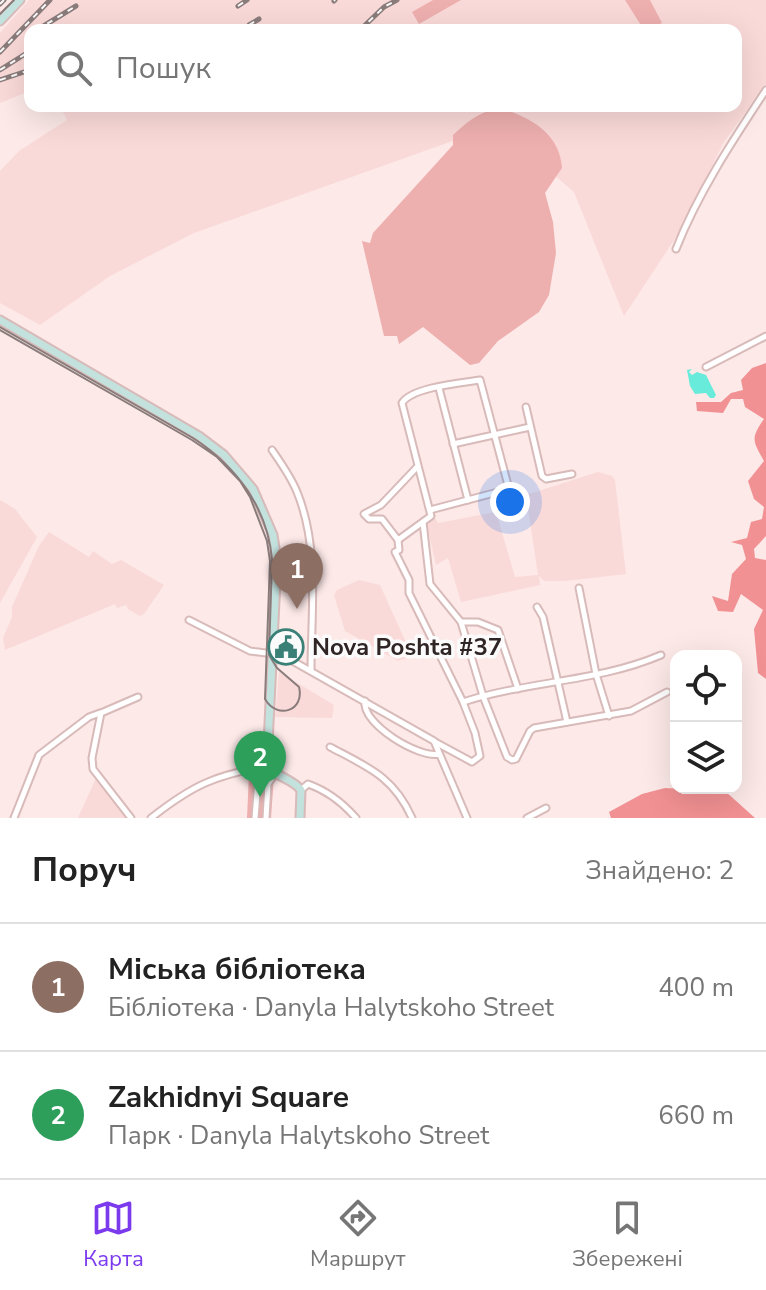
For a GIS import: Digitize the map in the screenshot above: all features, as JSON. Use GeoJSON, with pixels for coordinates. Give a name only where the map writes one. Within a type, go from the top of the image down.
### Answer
{"type":"FeatureCollection","features":[{"type":"Feature","properties":{"kind":"street"},"geometry":{"type":"LineString","coordinates":[[0,21],[20,0]]}},
{"type":"Feature","properties":{"kind":"street"},"geometry":{"type":"LineString","coordinates":[[676,249],[733,141],[766,90]]}},
{"type":"Feature","properties":{"kind":"street"},"geometry":{"type":"LineString","coordinates":[[0,320],[199,436],[245,476],[261,505],[276,546],[267,768],[255,818]]}},
{"type":"Feature","properties":{"kind":"street"},"geometry":{"type":"LineString","coordinates":[[706,367],[766,336]]}},
{"type":"Feature","properties":{"kind":"street"},"geometry":{"type":"LineString","coordinates":[[398,540],[431,516],[402,403],[408,395],[480,380],[509,489],[430,510]]}},
{"type":"Feature","properties":{"kind":"street"},"geometry":{"type":"LineString","coordinates":[[439,388],[468,500]]}},
{"type":"Feature","properties":{"kind":"street"},"geometry":{"type":"LineString","coordinates":[[526,407],[541,473],[546,479],[572,474]]}},
{"type":"Feature","properties":{"kind":"street"},"geometry":{"type":"LineString","coordinates":[[453,444],[530,427]]}},
{"type":"Feature","properties":{"kind":"street"},"geometry":{"type":"LineString","coordinates":[[272,450],[298,493],[308,526],[312,558],[311,671]]}},
{"type":"Feature","properties":{"kind":"street"},"geometry":{"type":"LineString","coordinates":[[189,620],[250,651],[282,655],[472,762],[477,760],[480,756],[475,733],[463,702],[409,593],[409,580],[395,552],[399,550],[398,540],[382,519],[369,519],[364,514],[381,505],[418,466]]}},
{"type":"Feature","properties":{"kind":"street"},"geometry":{"type":"LineString","coordinates":[[423,522],[430,584],[461,622],[483,696],[507,757],[516,759],[534,728],[631,711],[667,692]]}},
{"type":"Feature","properties":{"kind":"street"},"geometry":{"type":"LineString","coordinates":[[579,588],[596,674],[609,716]]}},
{"type":"Feature","properties":{"kind":"street"},"geometry":{"type":"LineString","coordinates":[[537,607],[543,617],[567,722]]}},
{"type":"Feature","properties":{"kind":"street"},"geometry":{"type":"LineString","coordinates":[[461,622],[478,622],[498,630],[518,689]]}},
{"type":"Feature","properties":{"kind":"street"},"geometry":{"type":"LineString","coordinates":[[463,702],[630,669],[661,655]]}},
{"type":"Feature","properties":{"kind":"street"},"geometry":{"type":"LineString","coordinates":[[14,818],[39,755],[89,717],[138,697]]}},
{"type":"Feature","properties":{"kind":"street"},"geometry":{"type":"LineString","coordinates":[[365,701],[366,712],[380,729],[428,755],[439,754]]}},
{"type":"Feature","properties":{"kind":"street"},"geometry":{"type":"LineString","coordinates":[[101,713],[92,758],[93,769],[131,818]]}},
{"type":"Feature","properties":{"kind":"street"},"geometry":{"type":"LineString","coordinates":[[434,741],[467,818]]}},
{"type":"Feature","properties":{"kind":"street"},"geometry":{"type":"LineString","coordinates":[[330,747],[386,778],[395,787],[412,818]]}},
{"type":"Feature","properties":{"kind":"street"},"geometry":{"type":"LineString","coordinates":[[266,818],[268,784],[272,778],[267,768]]}},
{"type":"Feature","properties":{"kind":"street"},"geometry":{"type":"LineString","coordinates":[[151,818],[203,782],[228,773],[267,768],[301,790]]}},
{"type":"Feature","properties":{"kind":"street"},"geometry":{"type":"LineString","coordinates":[[300,818],[301,790],[308,784],[339,800],[356,818]]}},
{"type":"Feature","properties":{"kind":"street"},"geometry":{"type":"LineString","coordinates":[[527,818],[546,808]]}},
{"type":"Feature","properties":{"kind":"shaded area"},"geometry":{"type":"Polygon","coordinates":[[[29,0],[766,0],[766,84],[724,142],[678,234],[624,316],[574,192],[517,143],[461,138],[194,233],[110,276],[40,325],[0,303],[0,171],[19,151],[67,120],[63,112],[742,112],[742,24],[24,24],[24,93],[0,103],[0,33],[29,0]]]}},
{"type":"Feature","properties":{"kind":"shaded area"},"geometry":{"type":"Polygon","coordinates":[[[433,0],[461,0],[419,24],[412,12],[433,0]]]}},
{"type":"Feature","properties":{"kind":"shaded area"},"geometry":{"type":"Polygon","coordinates":[[[625,0],[650,0],[662,23],[640,24],[625,0]]]}},
{"type":"Feature","properties":{"kind":"shaded area"},"geometry":{"type":"Polygon","coordinates":[[[486,112],[510,112],[532,121],[556,145],[562,168],[545,193],[553,222],[556,253],[549,295],[539,312],[498,341],[479,363],[470,365],[423,327],[399,344],[397,336],[384,336],[362,241],[370,243],[373,233],[453,145],[453,135],[486,112]]]}},
{"type":"Feature","properties":{"kind":"shaded area"},"geometry":{"type":"Polygon","coordinates":[[[766,363],[766,536],[754,549],[755,558],[766,560],[766,679],[758,673],[754,629],[763,610],[741,594],[733,612],[718,611],[712,596],[728,601],[732,574],[746,559],[742,545],[731,542],[747,538],[751,522],[762,519],[764,507],[754,499],[748,481],[764,461],[755,440],[764,419],[745,407],[743,399],[731,399],[723,413],[697,411],[696,402],[721,402],[731,393],[743,390],[741,380],[752,368],[766,363]]]}},
{"type":"Feature","properties":{"kind":"shaded area"},"geometry":{"type":"Polygon","coordinates":[[[598,472],[615,480],[626,574],[565,581],[544,581],[539,576],[540,585],[461,602],[448,558],[436,565],[426,521],[436,519],[438,523],[496,512],[515,577],[538,575],[526,495],[598,472]]]}},
{"type":"Feature","properties":{"kind":"shaded area"},"geometry":{"type":"Polygon","coordinates":[[[0,500],[15,509],[37,537],[0,603],[0,500]]]}},
{"type":"Feature","properties":{"kind":"shaded area"},"geometry":{"type":"Polygon","coordinates":[[[49,532],[89,557],[93,551],[112,564],[121,560],[164,585],[140,616],[126,605],[117,608],[115,604],[5,650],[3,638],[12,617],[12,607],[39,546],[49,532]]]}},
{"type":"Feature","properties":{"kind":"shaded area"},"geometry":{"type":"Polygon","coordinates":[[[359,580],[380,585],[412,656],[398,661],[345,631],[334,595],[337,590],[359,580]]]}},
{"type":"Feature","properties":{"kind":"shaded area"},"geometry":{"type":"Polygon","coordinates":[[[279,672],[334,705],[332,718],[275,717],[279,672]]]}},
{"type":"Feature","properties":{"kind":"shaded area"},"geometry":{"type":"Polygon","coordinates":[[[261,773],[274,775],[271,818],[247,818],[249,774],[255,774],[255,794],[261,773]]]}},
{"type":"Feature","properties":{"kind":"shaded area"},"geometry":{"type":"Polygon","coordinates":[[[96,778],[129,818],[78,818],[96,778]]]}},
{"type":"Feature","properties":{"kind":"shaded area"},"geometry":{"type":"Polygon","coordinates":[[[665,788],[670,788],[670,794],[728,794],[755,818],[611,818],[609,812],[642,794],[665,788]]]}},
{"type":"Feature","properties":{"kind":"water"},"geometry":{"type":"Polygon","coordinates":[[[692,369],[689,372],[692,375],[697,372],[706,375],[716,395],[714,398],[706,393],[695,394],[687,370],[692,369]]]}},
{"type":"Feature","properties":{"kind":"tram line"},"geometry":{"type":"LineString","coordinates":[[0,14],[14,0]]}},
{"type":"Feature","properties":{"kind":"tram line"},"geometry":{"type":"LineString","coordinates":[[0,327],[193,438],[209,449],[236,475],[257,506],[269,541],[272,560],[269,655],[277,668],[299,687],[300,695],[294,707],[283,711],[265,699],[270,561],[267,541],[250,497],[240,481],[217,457],[192,440],[0,330]]}},
{"type":"Feature","properties":{"kind":"railway"},"geometry":{"type":"LineString","coordinates":[[0,4],[4,0]]}},
{"type":"Feature","properties":{"kind":"railway"},"geometry":{"type":"LineString","coordinates":[[27,24],[50,0]]}},
{"type":"Feature","properties":{"kind":"railway"},"geometry":{"type":"LineString","coordinates":[[238,6],[247,0]]}},
{"type":"Feature","properties":{"kind":"railway"},"geometry":{"type":"LineString","coordinates":[[366,24],[384,7],[397,0]]}},
{"type":"Feature","properties":{"kind":"railway"},"geometry":{"type":"LineString","coordinates":[[47,24],[76,6]]}},
{"type":"Feature","properties":{"kind":"railway"},"geometry":{"type":"LineString","coordinates":[[251,24],[259,19]]}},
{"type":"Feature","properties":{"kind":"railway"},"geometry":{"type":"LineString","coordinates":[[0,52],[24,27]]}},
{"type":"Feature","properties":{"kind":"railway"},"geometry":{"type":"LineString","coordinates":[[0,70],[24,55]]}},
{"type":"Feature","properties":{"kind":"railway"},"geometry":{"type":"LineString","coordinates":[[0,80],[24,72]]}},
{"type":"Feature","properties":{"kind":"place","name":"Міська бібліотека"},"geometry":{"type":"Point","coordinates":[297,609]}},
{"type":"Feature","properties":{"kind":"place","name":"Nova Poshta #37"},"geometry":{"type":"Point","coordinates":[286,647]}},
{"type":"Feature","properties":{"kind":"place","name":"Zakhidnyi Square"},"geometry":{"type":"Point","coordinates":[260,797]}}]}
